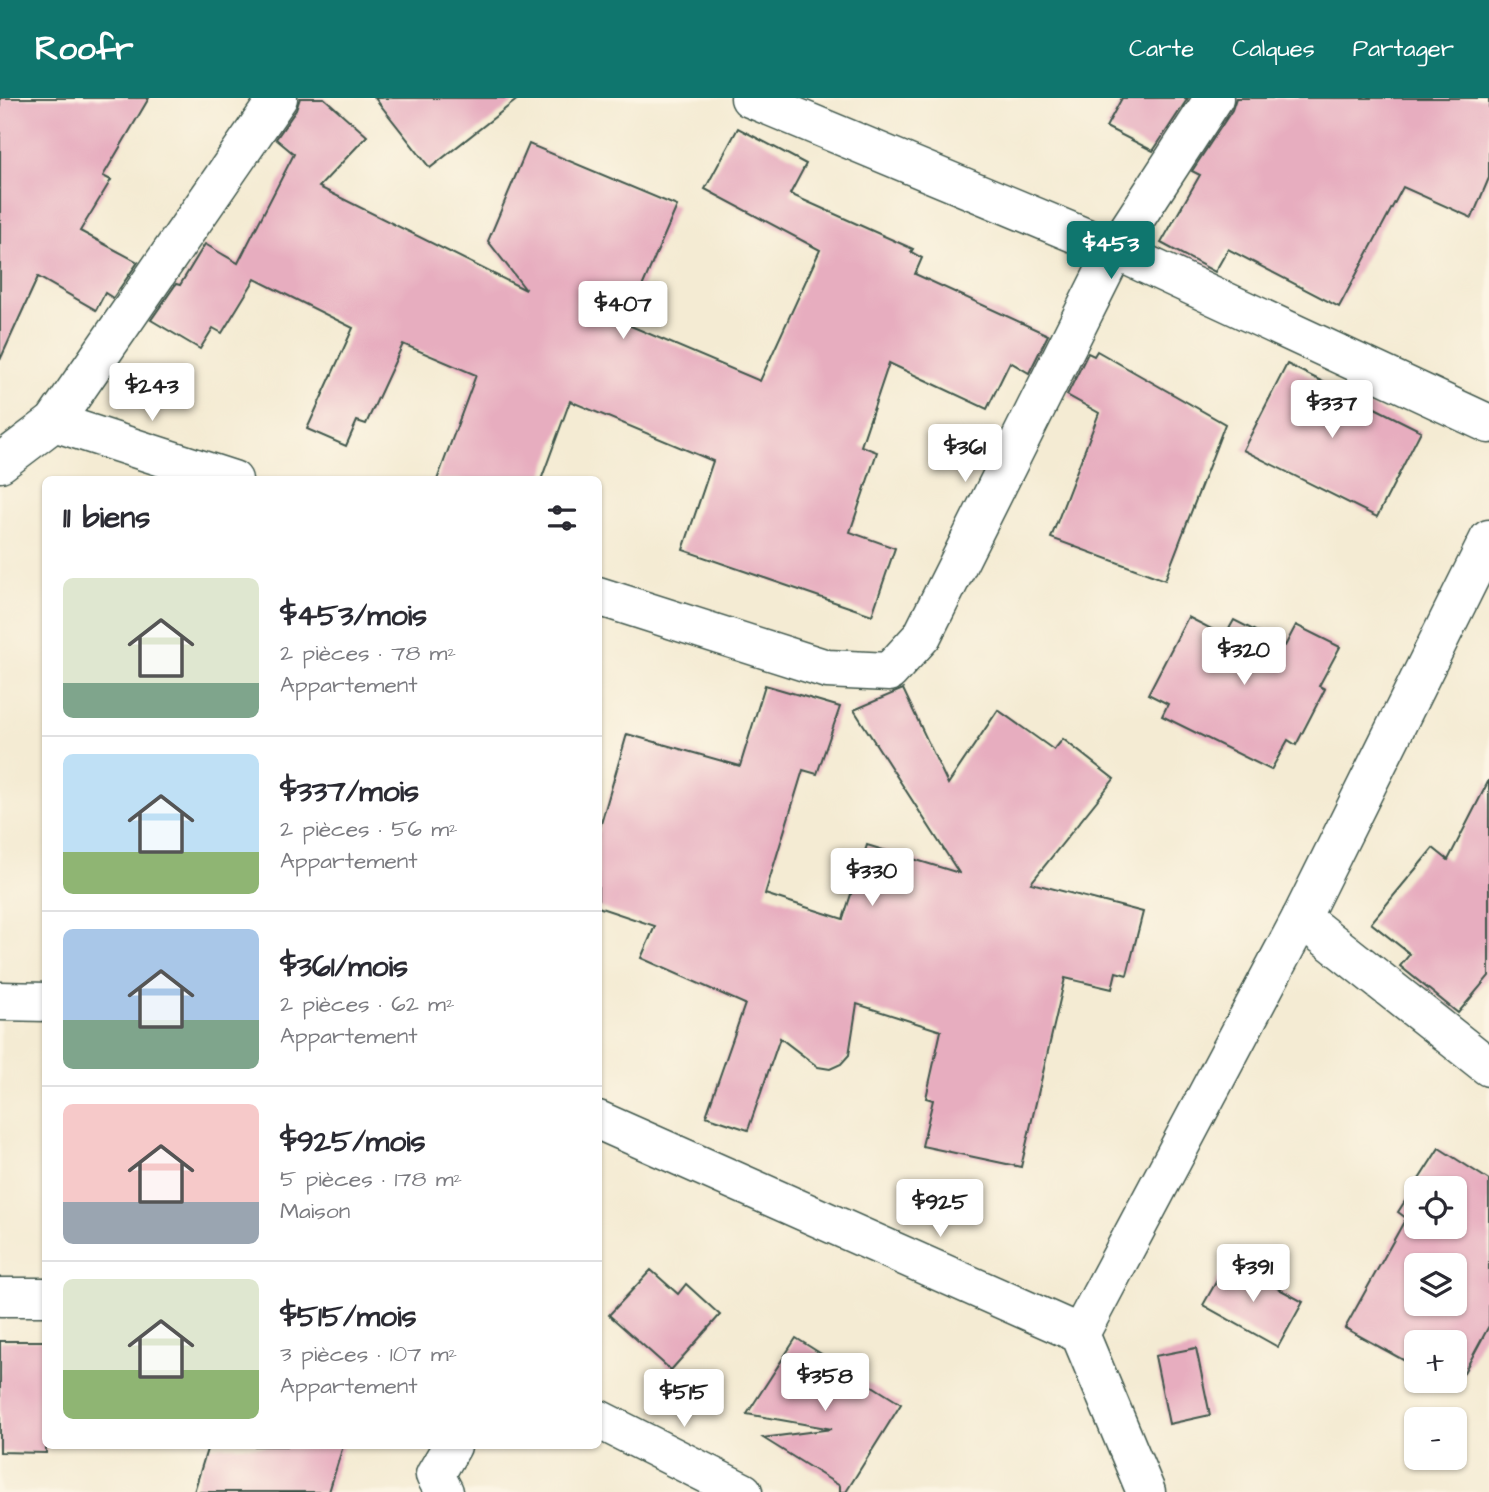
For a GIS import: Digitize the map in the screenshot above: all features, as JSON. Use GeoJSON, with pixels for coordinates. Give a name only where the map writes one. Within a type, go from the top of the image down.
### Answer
{"type":"FeatureCollection","features":[{"type":"Feature","properties":{"kind":"street"},"geometry":{"type":"LineString","coordinates":[[0,463],[54,422],[278,98]]}},
{"type":"Feature","properties":{"kind":"street"},"geometry":{"type":"LineString","coordinates":[[750,98],[1115,250],[1489,424]]}},
{"type":"Feature","properties":{"kind":"street"},"geometry":{"type":"LineString","coordinates":[[602,597],[827,669],[889,672],[922,636],[1115,250],[1214,98]]}},
{"type":"Feature","properties":{"kind":"street"},"geometry":{"type":"LineString","coordinates":[[54,422],[221,476]]}},
{"type":"Feature","properties":{"kind":"street"},"geometry":{"type":"LineString","coordinates":[[1080,1334],[1301,918],[1489,539]]}},
{"type":"Feature","properties":{"kind":"street"},"geometry":{"type":"LineString","coordinates":[[1301,918],[1489,1067]]}},
{"type":"Feature","properties":{"kind":"street"},"geometry":{"type":"LineString","coordinates":[[0,1001],[42,1002]]}},
{"type":"Feature","properties":{"kind":"street"},"geometry":{"type":"LineString","coordinates":[[602,1122],[1080,1334],[1146,1492]]}},
{"type":"Feature","properties":{"kind":"street"},"geometry":{"type":"LineString","coordinates":[[0,1297],[42,1297]]}},
{"type":"Feature","properties":{"kind":"street"},"geometry":{"type":"LineString","coordinates":[[602,1421],[743,1492]]}},
{"type":"Feature","properties":{"kind":"building"},"geometry":{"type":"Polygon","coordinates":[[[0,98],[149,98],[103,176],[111,180],[80,231],[138,262],[113,298],[105,293],[96,310],[38,277],[0,360],[0,98]]]}},
{"type":"Feature","properties":{"kind":"building"},"geometry":{"type":"Polygon","coordinates":[[[300,98],[324,98],[367,136],[319,187],[526,290],[488,241],[529,144],[677,206],[626,324],[760,381],[820,250],[705,189],[738,128],[806,164],[790,194],[913,249],[911,252],[922,258],[915,274],[1048,335],[1029,373],[1010,362],[987,409],[889,363],[861,446],[877,452],[850,532],[895,548],[872,615],[683,550],[713,461],[570,401],[542,476],[438,476],[476,375],[403,344],[366,424],[357,421],[346,446],[307,429],[353,328],[255,279],[222,333],[213,328],[200,349],[151,320],[176,284],[180,285],[205,244],[238,263],[294,154],[276,139],[296,110],[300,98]]]}},
{"type":"Feature","properties":{"kind":"building"},"geometry":{"type":"Polygon","coordinates":[[[375,98],[519,98],[430,168],[375,98]]]}},
{"type":"Feature","properties":{"kind":"building"},"geometry":{"type":"Polygon","coordinates":[[[1122,98],[1188,98],[1153,151],[1106,127],[1122,98]]]}},
{"type":"Feature","properties":{"kind":"building"},"geometry":{"type":"Polygon","coordinates":[[[1236,98],[1489,98],[1489,178],[1472,218],[1403,187],[1339,307],[1228,249],[1215,272],[1161,243],[1200,175],[1192,171],[1232,110],[1236,98]]]}},
{"type":"Feature","properties":{"kind":"building"},"geometry":{"type":"Polygon","coordinates":[[[1097,351],[1225,424],[1165,580],[1051,538],[1099,413],[1067,395],[1088,353],[1094,356],[1097,351]]]}},
{"type":"Feature","properties":{"kind":"building"},"geometry":{"type":"Polygon","coordinates":[[[1287,364],[1421,431],[1377,517],[1243,450],[1287,364]]]}},
{"type":"Feature","properties":{"kind":"building"},"geometry":{"type":"Polygon","coordinates":[[[1188,617],[1225,636],[1234,620],[1285,646],[1296,625],[1340,647],[1319,686],[1325,689],[1296,745],[1288,740],[1271,770],[1162,716],[1168,704],[1148,694],[1188,617]]]}},
{"type":"Feature","properties":{"kind":"building"},"geometry":{"type":"Polygon","coordinates":[[[765,685],[840,707],[817,774],[803,770],[765,894],[843,919],[867,845],[959,873],[854,710],[903,689],[948,784],[998,710],[1054,750],[1063,739],[1114,779],[1031,883],[1143,912],[1127,975],[1116,972],[1112,989],[1065,978],[1021,1167],[922,1146],[933,1100],[926,1098],[941,1031],[857,1004],[849,1055],[841,1064],[830,1069],[818,1067],[780,1038],[748,1130],[706,1116],[745,1004],[641,958],[655,926],[602,908],[602,820],[627,734],[740,766],[765,685]]]}},
{"type":"Feature","properties":{"kind":"building"},"geometry":{"type":"Polygon","coordinates":[[[1489,780],[1489,976],[1458,1013],[1400,966],[1410,954],[1371,923],[1433,848],[1448,860],[1489,780]]]}},
{"type":"Feature","properties":{"kind":"building"},"geometry":{"type":"Polygon","coordinates":[[[1439,1148],[1489,1180],[1489,1326],[1467,1367],[1467,1330],[1404,1330],[1404,1360],[1345,1328],[1404,1222],[1404,1239],[1467,1239],[1467,1176],[1421,1176],[1439,1148]]]}},
{"type":"Feature","properties":{"kind":"building"},"geometry":{"type":"Polygon","coordinates":[[[1404,1203],[1404,1216],[1398,1212],[1404,1203]]]}},
{"type":"Feature","properties":{"kind":"building"},"geometry":{"type":"Polygon","coordinates":[[[1228,1261],[1303,1302],[1278,1347],[1203,1305],[1228,1261]]]}},
{"type":"Feature","properties":{"kind":"building"},"geometry":{"type":"Polygon","coordinates":[[[651,1270],[678,1294],[686,1284],[720,1315],[671,1370],[609,1315],[651,1270]]]}},
{"type":"Feature","properties":{"kind":"building"},"geometry":{"type":"Polygon","coordinates":[[[796,1338],[901,1404],[846,1492],[840,1492],[840,1486],[763,1438],[832,1429],[747,1414],[796,1338]]]}},
{"type":"Feature","properties":{"kind":"building"},"geometry":{"type":"Polygon","coordinates":[[[0,1341],[42,1341],[42,1449],[46,1449],[46,1453],[0,1452],[0,1341]]]}},
{"type":"Feature","properties":{"kind":"building"},"geometry":{"type":"Polygon","coordinates":[[[1196,1348],[1210,1415],[1169,1424],[1155,1356],[1196,1348]]]}},
{"type":"Feature","properties":{"kind":"building"},"geometry":{"type":"Polygon","coordinates":[[[207,1449],[342,1449],[329,1492],[194,1492],[207,1449]]]}}]}
